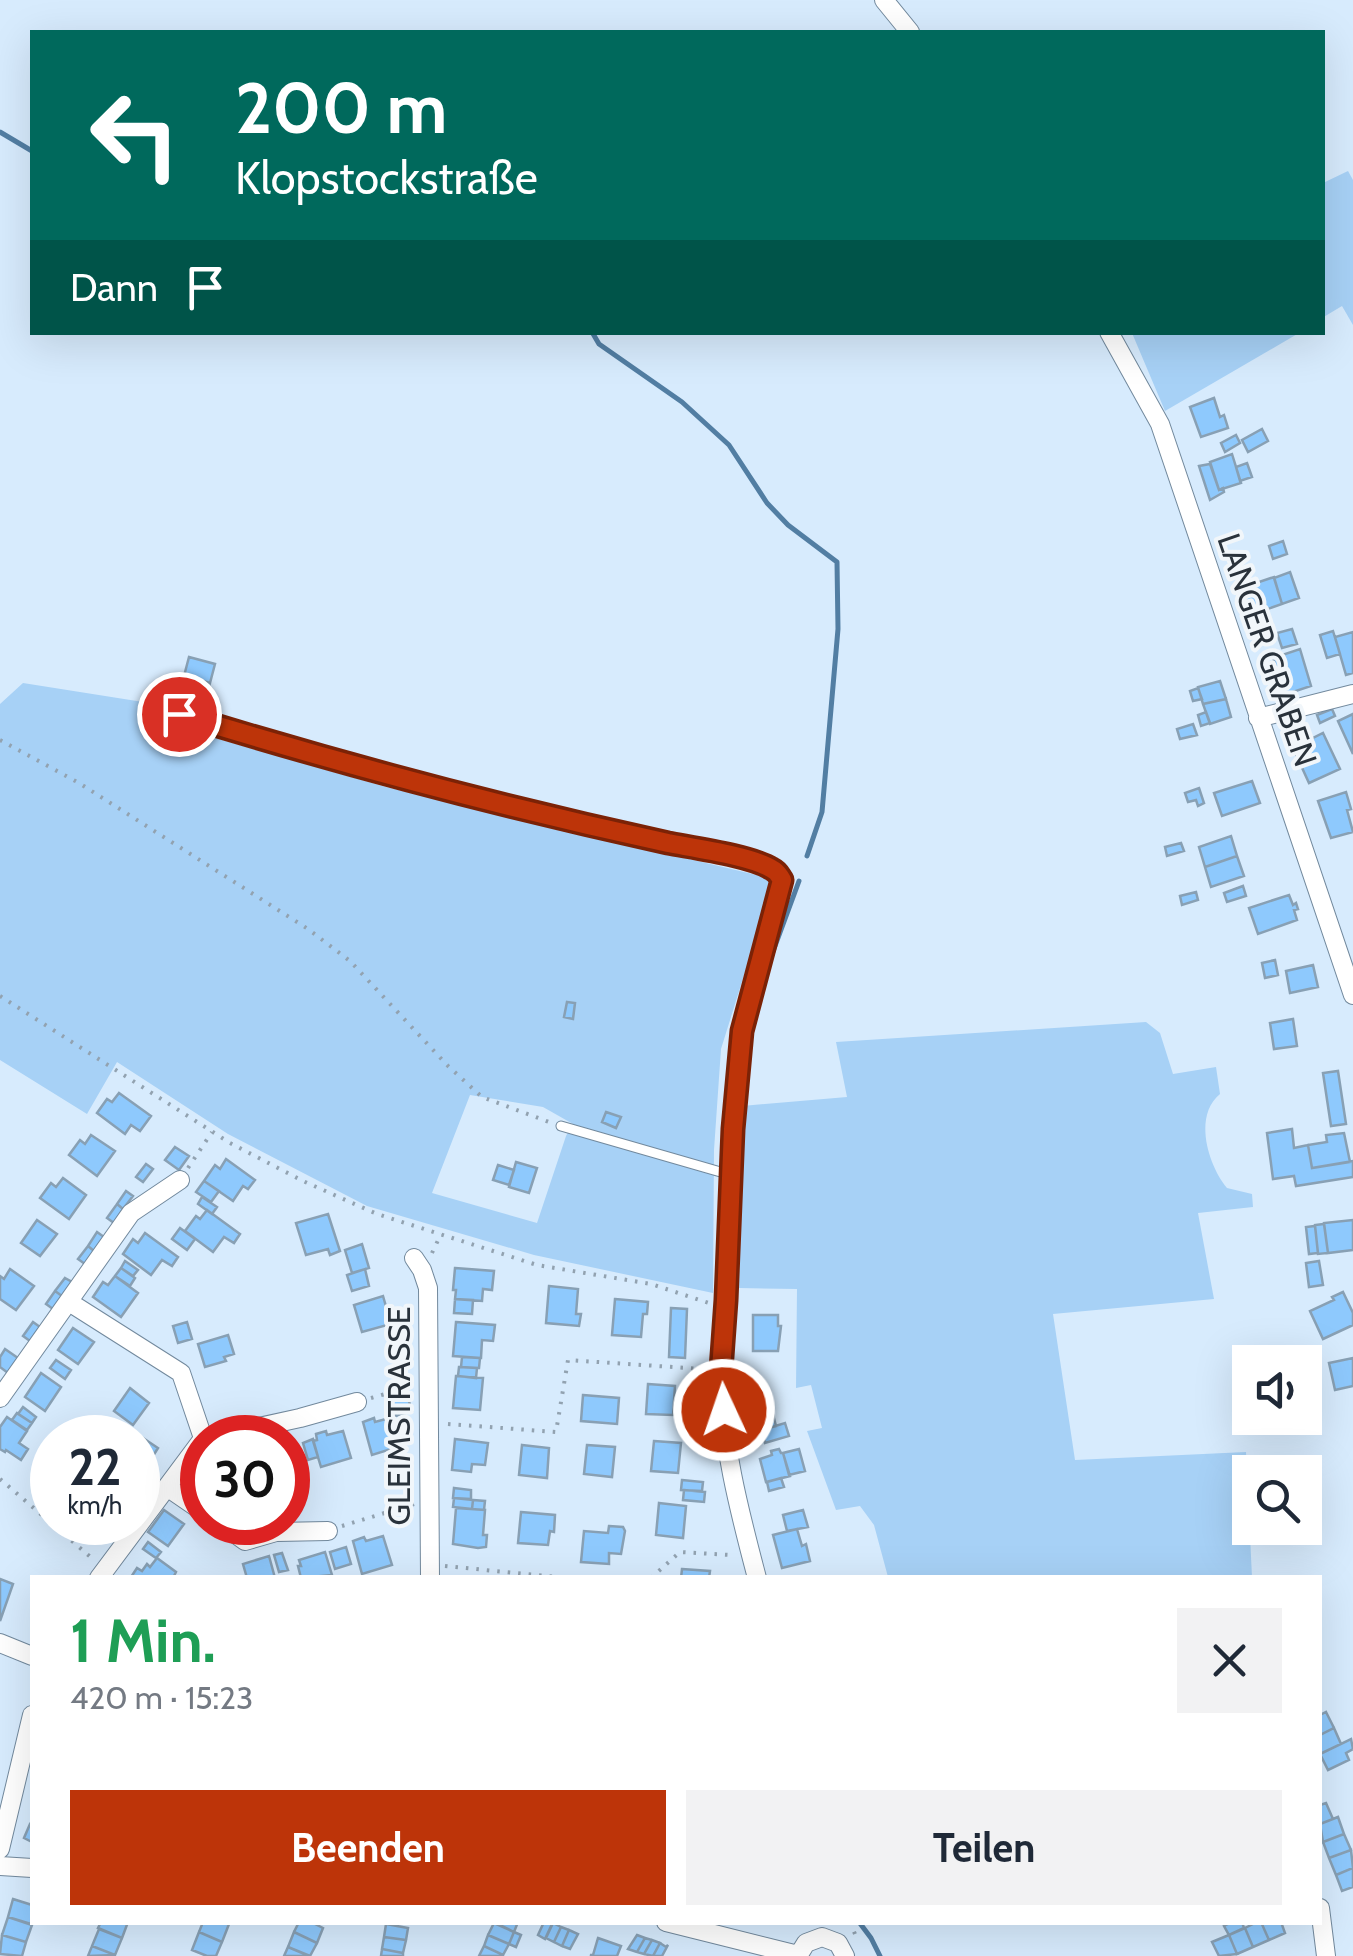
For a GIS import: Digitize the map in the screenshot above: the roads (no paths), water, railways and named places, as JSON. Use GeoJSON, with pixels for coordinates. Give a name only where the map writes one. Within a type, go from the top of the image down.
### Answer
{"type":"FeatureCollection","features":[{"type":"Feature","properties":{"kind":"street"},"geometry":{"type":"LineString","coordinates":[[884,0],[908,30]]}},
{"type":"Feature","properties":{"kind":"street","name":"LANGER GRABEN"},"geometry":{"type":"LineString","coordinates":[[1111,335],[1160,424],[1353,995]]}},
{"type":"Feature","properties":{"kind":"street"},"geometry":{"type":"LineString","coordinates":[[1258,718],[1353,694]]}},
{"type":"Feature","properties":{"kind":"street"},"geometry":{"type":"LineString","coordinates":[[0,1398],[132,1213],[180,1180]]}},
{"type":"Feature","properties":{"kind":"street","name":"GLEIMSTRASSE"},"geometry":{"type":"LineString","coordinates":[[414,1258],[428,1288],[430,1571]]}},
{"type":"Feature","properties":{"kind":"street"},"geometry":{"type":"LineString","coordinates":[[68,1302],[181,1373],[197,1415]]}},
{"type":"Feature","properties":{"kind":"street"},"geometry":{"type":"LineString","coordinates":[[726,1304],[721,1370],[727,1450],[736,1502],[756,1575]]}},
{"type":"Feature","properties":{"kind":"street"},"geometry":{"type":"LineString","coordinates":[[310,1415],[357,1402]]}},
{"type":"Feature","properties":{"kind":"street"},"geometry":{"type":"LineString","coordinates":[[102,1574],[180,1470]]}},
{"type":"Feature","properties":{"kind":"street"},"geometry":{"type":"LineString","coordinates":[[167,1486],[180,1495]]}},
{"type":"Feature","properties":{"kind":"street"},"geometry":{"type":"LineString","coordinates":[[310,1531],[328,1531]]}},
{"type":"Feature","properties":{"kind":"street"},"geometry":{"type":"LineString","coordinates":[[0,1643],[30,1655]]}},
{"type":"Feature","properties":{"kind":"street"},"geometry":{"type":"LineString","coordinates":[[0,1849],[30,1723]]}},
{"type":"Feature","properties":{"kind":"street"},"geometry":{"type":"LineString","coordinates":[[0,1866],[30,1868]]}},
{"type":"Feature","properties":{"kind":"street"},"geometry":{"type":"LineString","coordinates":[[1322,1924],[1326,1956]]}},
{"type":"Feature","properties":{"kind":"street"},"geometry":{"type":"LineString","coordinates":[[678,1925],[798,1956],[811,1939],[829,1930],[846,1956]]}},
{"type":"Feature","properties":{"kind":"lane"},"geometry":{"type":"LineString","coordinates":[[179,714],[426,785],[776,870],[782,880],[742,1031],[726,1304]]}},
{"type":"Feature","properties":{"kind":"lane"},"geometry":{"type":"LineString","coordinates":[[561,1126],[731,1175]]}},
{"type":"Feature","properties":{"kind":"waterway"},"geometry":{"type":"LineString","coordinates":[[0,132],[30,150]]}},
{"type":"Feature","properties":{"kind":"waterway"},"geometry":{"type":"LineString","coordinates":[[594,335],[599,344],[682,402],[729,445],[767,503],[788,525],[837,562],[838,629],[822,812],[807,856]]}},
{"type":"Feature","properties":{"kind":"waterway"},"geometry":{"type":"LineString","coordinates":[[736,1154],[749,1033],[768,965],[799,881]]}},
{"type":"Feature","properties":{"kind":"waterway"},"geometry":{"type":"LineString","coordinates":[[732,1299],[735,1180]]}},
{"type":"Feature","properties":{"kind":"waterway"},"geometry":{"type":"LineString","coordinates":[[861,1925],[880,1956]]}}]}
